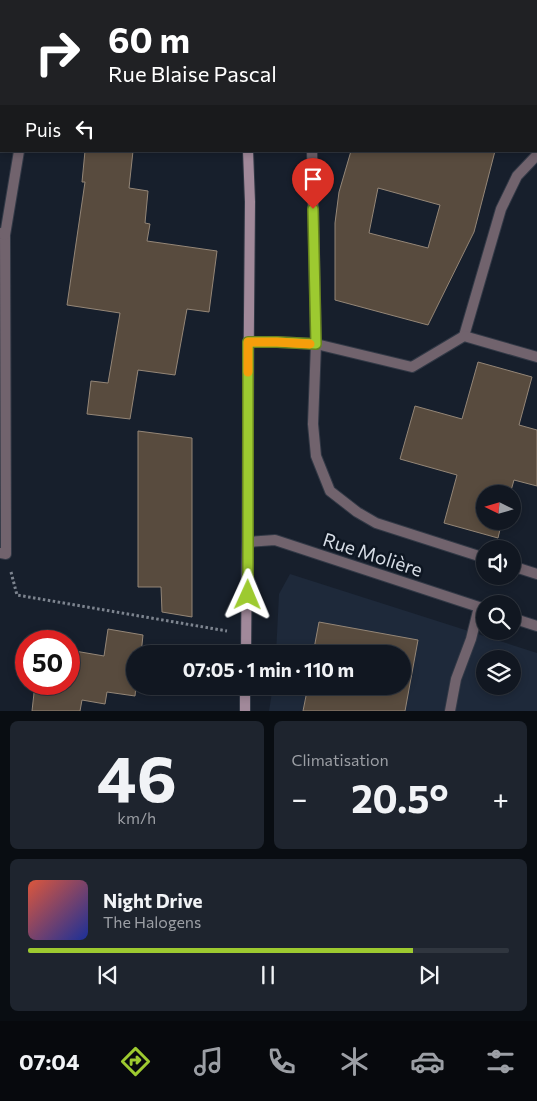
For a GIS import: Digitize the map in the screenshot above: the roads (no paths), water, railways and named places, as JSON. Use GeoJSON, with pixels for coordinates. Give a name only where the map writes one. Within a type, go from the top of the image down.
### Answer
{"type":"FeatureCollection","features":[{"type":"Feature","properties":{"kind":"main road"},"geometry":{"type":"LineString","coordinates":[[246,645],[250,202],[248,152]]}},
{"type":"Feature","properties":{"kind":"main road"},"geometry":{"type":"LineString","coordinates":[[245,695],[245,711]]}},
{"type":"Feature","properties":{"kind":"street"},"geometry":{"type":"LineString","coordinates":[[3,554],[2,234],[19,152]]}},
{"type":"Feature","properties":{"kind":"street"},"geometry":{"type":"LineString","coordinates":[[312,152],[316,344],[313,424],[316,456],[330,491],[357,512],[376,523],[476,555]]}},
{"type":"Feature","properties":{"kind":"street"},"geometry":{"type":"LineString","coordinates":[[248,342],[316,344],[412,367],[464,336],[501,209],[517,176],[537,155]]}},
{"type":"Feature","properties":{"kind":"street"},"geometry":{"type":"LineString","coordinates":[[464,336],[537,357]]}},
{"type":"Feature","properties":{"kind":"street","name":"Rue Molière"},"geometry":{"type":"LineString","coordinates":[[248,542],[275,540],[476,606]]}},
{"type":"Feature","properties":{"kind":"street"},"geometry":{"type":"LineString","coordinates":[[521,569],[537,574]]}},
{"type":"Feature","properties":{"kind":"street"},"geometry":{"type":"LineString","coordinates":[[521,621],[537,626]]}},
{"type":"Feature","properties":{"kind":"street"},"geometry":{"type":"LineString","coordinates":[[450,711],[456,679],[476,625]]}}]}
